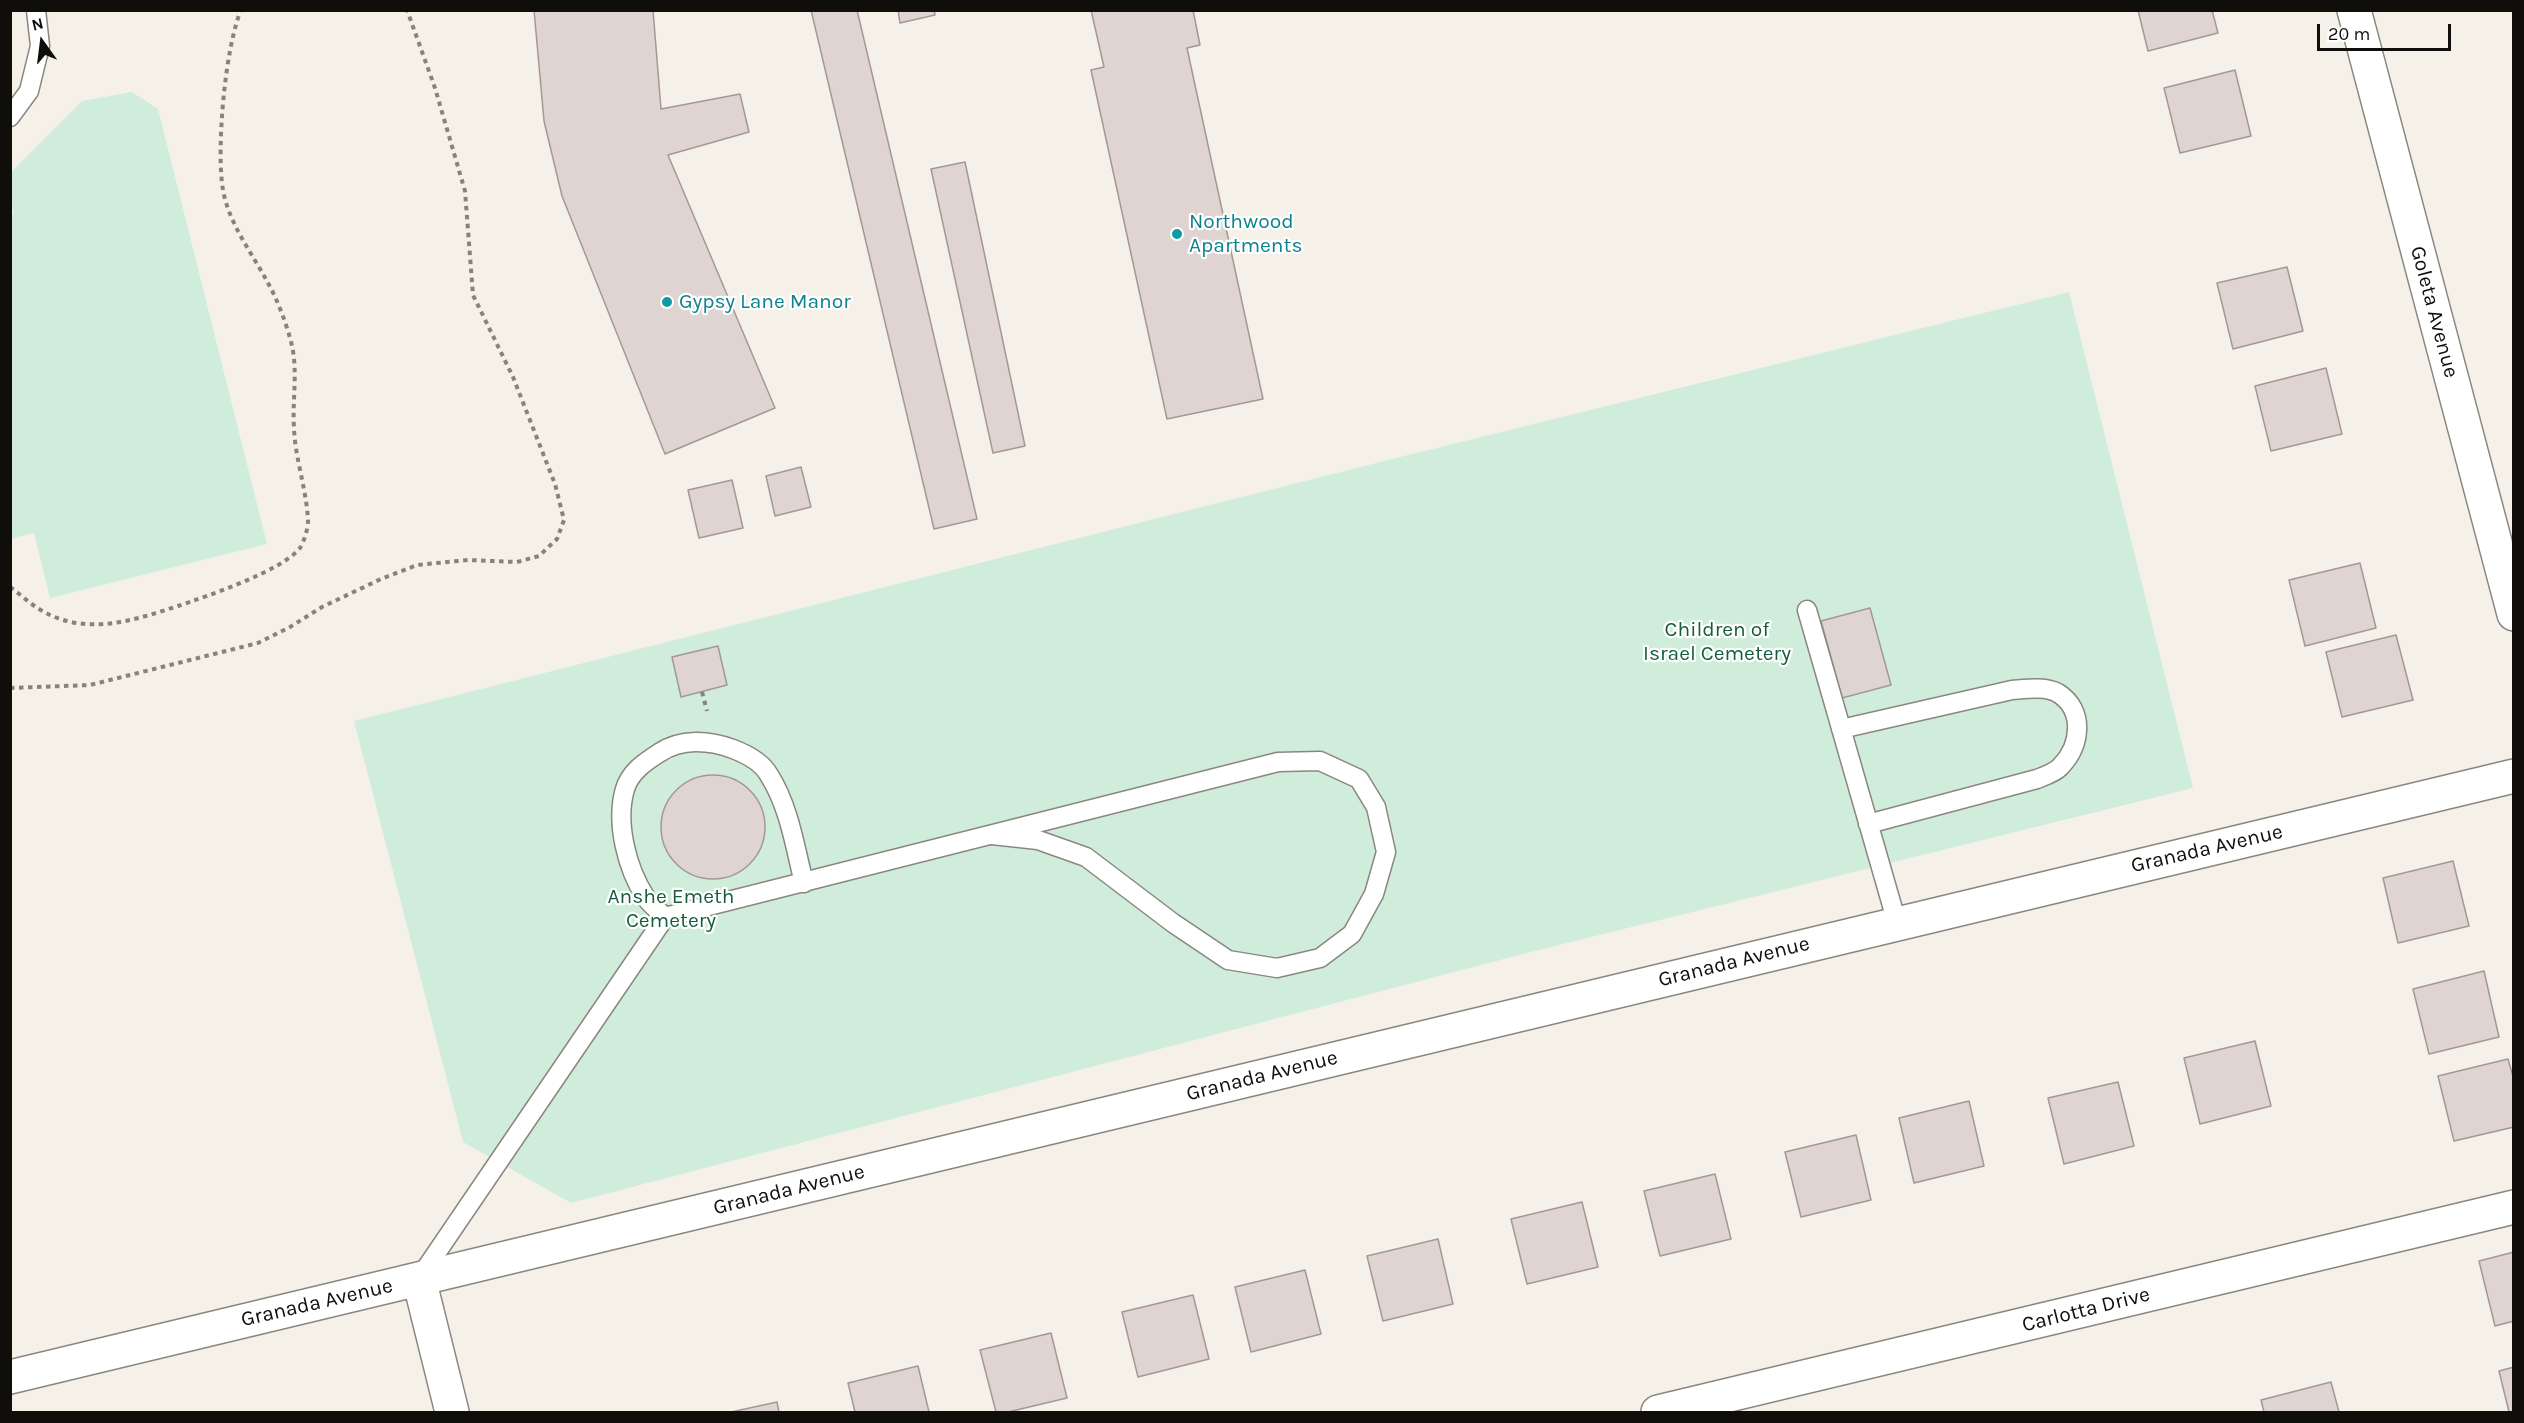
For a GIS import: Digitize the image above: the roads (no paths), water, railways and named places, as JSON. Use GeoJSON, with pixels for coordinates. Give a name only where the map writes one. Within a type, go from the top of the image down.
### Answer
{"type":"FeatureCollection","features":[{"type":"Feature","properties":{"kind":"street","name":"Goleta Avenue"},"geometry":{"type":"LineString","coordinates":[[2354,10],[2514,614]]}},
{"type":"Feature","properties":{"kind":"street","name":"Granada Avenue"},"geometry":{"type":"LineString","coordinates":[[10,1377],[2514,776]]}},
{"type":"Feature","properties":{"kind":"street","name":"Carlotta Drive"},"geometry":{"type":"LineString","coordinates":[[1658,1413],[2514,1207]]}},
{"type":"Feature","properties":{"kind":"street"},"geometry":{"type":"LineString","coordinates":[[419,1279],[452,1413]]}},
{"type":"Feature","properties":{"kind":"lane"},"geometry":{"type":"LineString","coordinates":[[10,117],[29,91],[39,46],[36,10]]}},
{"type":"Feature","properties":{"kind":"lane"},"geometry":{"type":"LineString","coordinates":[[1806,610],[1897,923]]}},
{"type":"Feature","properties":{"kind":"lane"},"geometry":{"type":"LineString","coordinates":[[1841,729],[2012,690],[2036,688],[2058,693],[2074,709],[2079,726],[2074,749],[2060,768],[2037,779],[1869,824]]}},
{"type":"Feature","properties":{"kind":"lane"},"geometry":{"type":"LineString","coordinates":[[665,917],[647,900],[635,879],[626,849],[622,818],[625,788],[640,765],[667,748],[692,741],[718,743],[748,755],[769,773],[784,804],[804,883]]}},
{"type":"Feature","properties":{"kind":"lane"},"geometry":{"type":"LineString","coordinates":[[419,1279],[665,917],[1278,762],[1320,761],[1359,779],[1376,807],[1386,852],[1374,894],[1352,934],[1320,957],[1277,968],[1228,960],[1173,923],[1086,857],[1038,840],[992,835]]}},
{"type":"Feature","properties":{"kind":"place","name":"Northwood Apartments"},"geometry":{"type":"Point","coordinates":[1177,234]}},
{"type":"Feature","properties":{"kind":"place","name":"Gypsy Lane Manor"},"geometry":{"type":"Point","coordinates":[667,302]}},
{"type":"Feature","properties":{"kind":"park label","name":"Children of Israel Cemetery"},"geometry":{"type":"Point","coordinates":[1717,642]}},
{"type":"Feature","properties":{"kind":"park label","name":"Anshe Emeth Cemetery"},"geometry":{"type":"Point","coordinates":[671,909]}}]}
